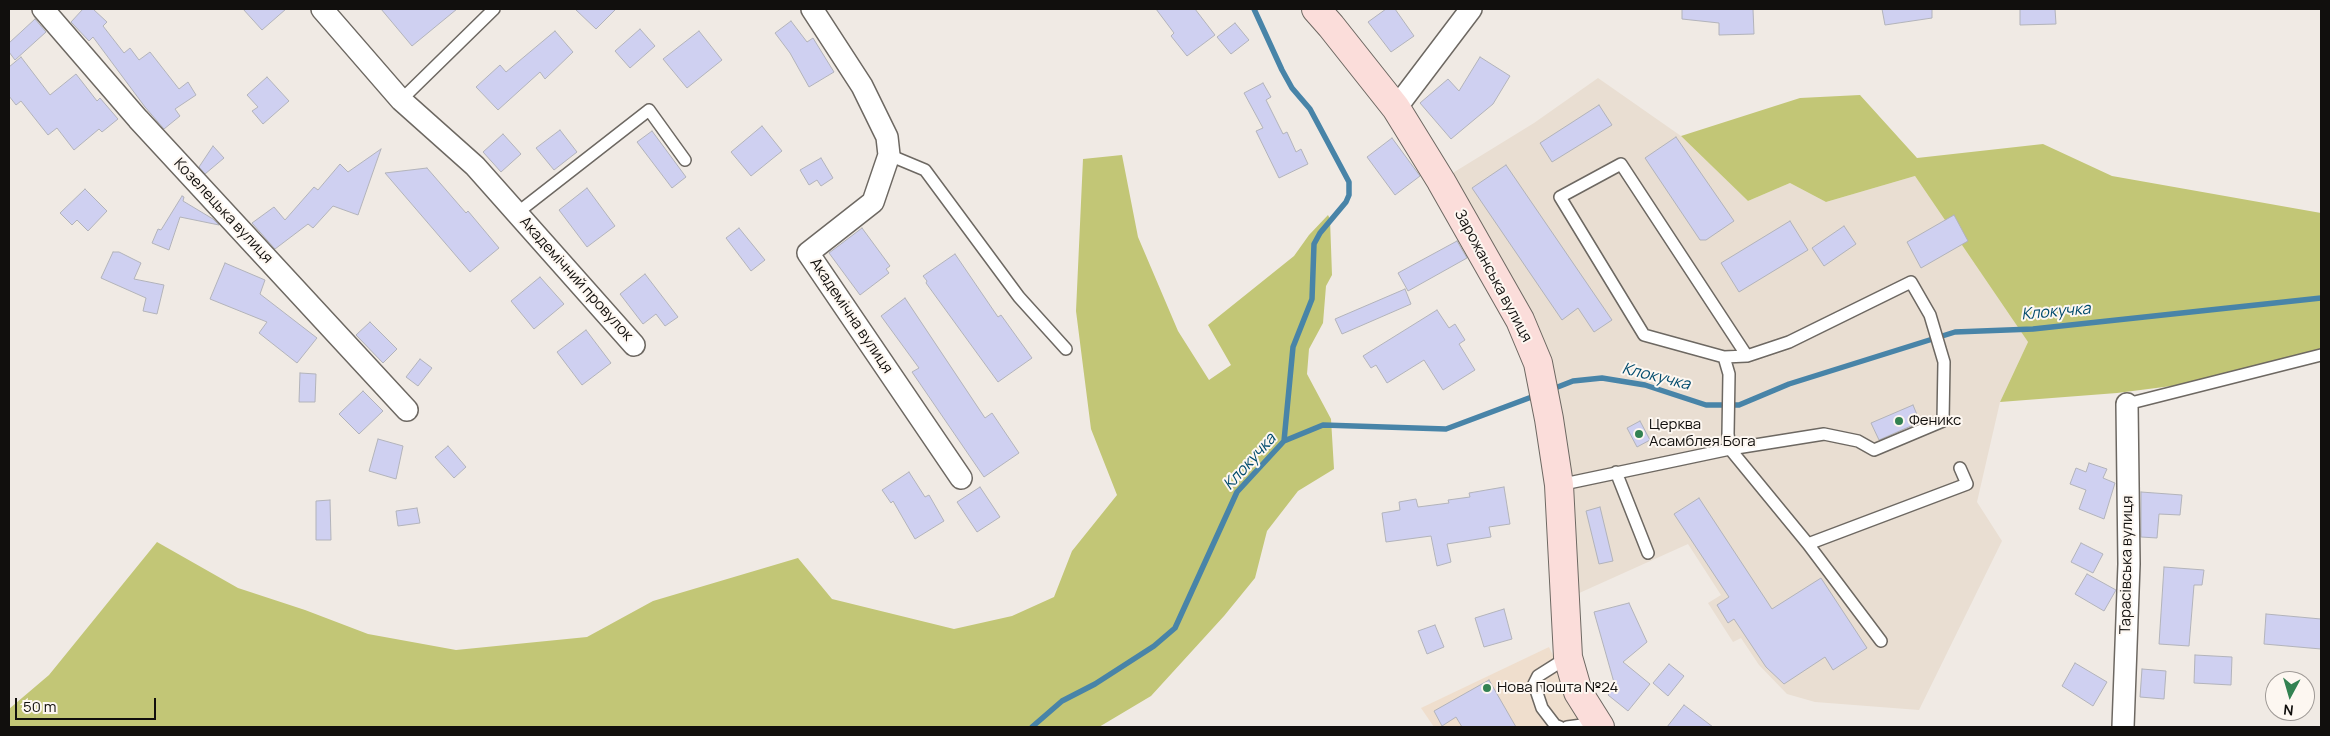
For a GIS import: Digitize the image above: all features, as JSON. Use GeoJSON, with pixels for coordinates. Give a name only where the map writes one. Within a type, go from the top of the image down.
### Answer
{"type":"FeatureCollection","features":[{"type":"Feature","properties":{"kind":"street","name":"Козелецька вулиця"},"geometry":{"type":"LineString","coordinates":[[43,9],[138,119],[407,410]]}},
{"type":"Feature","properties":{"kind":"street","name":"Академічний провулок"},"geometry":{"type":"LineString","coordinates":[[322,9],[401,100],[475,166],[634,345]]}},
{"type":"Feature","properties":{"kind":"street","name":"Академічна вулиця"},"geometry":{"type":"LineString","coordinates":[[812,9],[862,86],[887,137],[888,155],[873,202],[808,253],[961,478]]}},
{"type":"Feature","properties":{"kind":"street","name":"Зарожанська вулиця"},"geometry":{"type":"LineString","coordinates":[[1316,9],[1332,26],[1396,108],[1446,189],[1520,320],[1538,363],[1559,485],[1568,657],[1578,692],[1598,725]]}},
{"type":"Feature","properties":{"kind":"street"},"geometry":{"type":"LineString","coordinates":[[1396,108],[1471,9]]}},
{"type":"Feature","properties":{"kind":"street","name":"Тарасівська вулиця"},"geometry":{"type":"LineString","coordinates":[[2123,727],[2129,564],[2127,404]]}},
{"type":"Feature","properties":{"kind":"lane"},"geometry":{"type":"LineString","coordinates":[[401,100],[494,9]]}},
{"type":"Feature","properties":{"kind":"lane","name":"Академічний провулок"},"geometry":{"type":"LineString","coordinates":[[517,213],[649,110],[685,160]]}},
{"type":"Feature","properties":{"kind":"lane"},"geometry":{"type":"LineString","coordinates":[[888,155],[925,170],[1019,297],[1066,349]]}},
{"type":"Feature","properties":{"kind":"lane"},"geometry":{"type":"LineString","coordinates":[[1559,485],[1730,449],[1824,434],[1858,441],[1874,450],[1943,421],[1944,362],[1930,315],[1911,282],[1789,342],[1747,356],[1724,357],[1644,335],[1560,198],[1621,164],[1747,356]]}},
{"type":"Feature","properties":{"kind":"lane"},"geometry":{"type":"LineString","coordinates":[[2127,404],[2321,355]]}},
{"type":"Feature","properties":{"kind":"lane"},"geometry":{"type":"LineString","coordinates":[[1724,357],[1729,374],[1728,434],[1730,449],[1808,544],[1881,641]]}},
{"type":"Feature","properties":{"kind":"lane"},"geometry":{"type":"LineString","coordinates":[[1808,544],[1967,484],[1960,468]]}},
{"type":"Feature","properties":{"kind":"lane"},"geometry":{"type":"LineString","coordinates":[[1616,472],[1648,553]]}},
{"type":"Feature","properties":{"kind":"lane"},"geometry":{"type":"LineString","coordinates":[[1560,727],[1555,725],[1542,708],[1534,684],[1538,676],[1568,657]]}},
{"type":"Feature","properties":{"kind":"lane"},"geometry":{"type":"LineString","coordinates":[[1567,727],[1598,725]]}},
{"type":"Feature","properties":{"kind":"shaded area"},"geometry":{"type":"Polygon","coordinates":[[[1598,78],[1681,136],[1748,201],[1790,183],[1826,202],[1915,176],[2028,342],[2000,402],[1977,502],[2002,541],[1919,710],[1815,702],[1787,694],[1759,665],[1741,638],[1733,642],[1708,603],[1721,595],[1688,544],[1566,599],[1553,418],[1443,179],[1534,123],[1598,78]]]}},
{"type":"Feature","properties":{"kind":"shaded area"},"geometry":{"type":"Polygon","coordinates":[[[1549,647],[1587,727],[1434,727],[1421,708],[1549,647]]]}},
{"type":"Feature","properties":{"kind":"green space"},"geometry":{"type":"Polygon","coordinates":[[[1860,95],[1917,158],[2043,144],[2112,176],[2321,213],[2321,359],[2242,377],[2117,393],[2000,402],[2028,342],[1915,176],[1826,202],[1790,183],[1748,201],[1681,136],[1800,98],[1860,95]]]}},
{"type":"Feature","properties":{"kind":"green space"},"geometry":{"type":"Polygon","coordinates":[[[1122,155],[1138,237],[1178,331],[1209,380],[1231,365],[1208,325],[1294,256],[1309,235],[1328,215],[1330,219],[1332,275],[1326,286],[1323,323],[1309,349],[1307,374],[1331,419],[1334,469],[1298,491],[1267,531],[1255,578],[1224,616],[1151,696],[1099,727],[9,727],[9,709],[49,675],[157,542],[238,588],[305,610],[368,634],[456,650],[587,637],[653,601],[798,558],[832,599],[954,629],[1012,616],[1054,597],[1072,551],[1117,495],[1091,429],[1076,311],[1083,159],[1122,155]]]}},
{"type":"Feature","properties":{"kind":"building"},"geometry":{"type":"Polygon","coordinates":[[[83,9],[93,9],[107,22],[103,26],[124,53],[130,48],[139,60],[150,52],[179,89],[188,82],[196,95],[175,109],[180,116],[164,129],[145,107],[93,37],[89,41],[71,22],[83,9]]]}},
{"type":"Feature","properties":{"kind":"building"},"geometry":{"type":"Polygon","coordinates":[[[243,9],[286,9],[262,30],[243,9]]]}},
{"type":"Feature","properties":{"kind":"building"},"geometry":{"type":"Polygon","coordinates":[[[381,9],[457,9],[412,46],[381,9]]]}},
{"type":"Feature","properties":{"kind":"building"},"geometry":{"type":"Polygon","coordinates":[[[575,9],[616,9],[596,29],[575,9]]]}},
{"type":"Feature","properties":{"kind":"building"},"geometry":{"type":"Polygon","coordinates":[[[1156,9],[1195,9],[1215,35],[1187,56],[1171,36],[1174,33],[1156,9]]]}},
{"type":"Feature","properties":{"kind":"building"},"geometry":{"type":"Polygon","coordinates":[[[1386,9],[1395,9],[1414,36],[1391,52],[1368,22],[1386,9]]]}},
{"type":"Feature","properties":{"kind":"building"},"geometry":{"type":"Polygon","coordinates":[[[1682,9],[1753,9],[1754,34],[1719,35],[1719,23],[1682,19],[1682,9]]]}},
{"type":"Feature","properties":{"kind":"building"},"geometry":{"type":"Polygon","coordinates":[[[1882,9],[1932,9],[1932,18],[1885,25],[1882,9]]]}},
{"type":"Feature","properties":{"kind":"building"},"geometry":{"type":"Polygon","coordinates":[[[2020,9],[2055,9],[2056,24],[2020,25],[2020,9]]]}},
{"type":"Feature","properties":{"kind":"building"},"geometry":{"type":"Polygon","coordinates":[[[35,19],[46,32],[15,60],[9,52],[9,43],[35,19]]]}},
{"type":"Feature","properties":{"kind":"building"},"geometry":{"type":"Polygon","coordinates":[[[791,21],[807,42],[813,38],[834,72],[809,87],[790,53],[775,33],[791,21]]]}},
{"type":"Feature","properties":{"kind":"building"},"geometry":{"type":"Polygon","coordinates":[[[1235,23],[1249,40],[1231,54],[1217,37],[1235,23]]]}},
{"type":"Feature","properties":{"kind":"building"},"geometry":{"type":"Polygon","coordinates":[[[640,29],[655,46],[630,68],[615,51],[640,29]]]}},
{"type":"Feature","properties":{"kind":"building"},"geometry":{"type":"Polygon","coordinates":[[[555,31],[573,52],[545,79],[540,72],[498,110],[476,87],[500,65],[506,72],[555,31]]]}},
{"type":"Feature","properties":{"kind":"building"},"geometry":{"type":"Polygon","coordinates":[[[699,31],[722,60],[687,88],[663,59],[699,31]]]}},
{"type":"Feature","properties":{"kind":"building"},"geometry":{"type":"Polygon","coordinates":[[[21,57],[50,95],[76,74],[97,101],[100,98],[118,119],[102,132],[99,129],[74,150],[57,128],[48,135],[21,101],[16,105],[9,96],[9,67],[21,57]]]}},
{"type":"Feature","properties":{"kind":"building"},"geometry":{"type":"Polygon","coordinates":[[[1480,57],[1510,76],[1493,104],[1451,139],[1420,103],[1448,79],[1459,91],[1480,57]]]}},
{"type":"Feature","properties":{"kind":"building"},"geometry":{"type":"Polygon","coordinates":[[[267,77],[289,101],[263,124],[252,111],[258,107],[247,95],[267,77]]]}},
{"type":"Feature","properties":{"kind":"building"},"geometry":{"type":"Polygon","coordinates":[[[1263,83],[1271,97],[1266,100],[1283,134],[1287,132],[1296,152],[1301,149],[1308,164],[1279,178],[1256,131],[1263,128],[1244,93],[1263,83]]]}},
{"type":"Feature","properties":{"kind":"building"},"geometry":{"type":"Polygon","coordinates":[[[1599,105],[1612,125],[1552,162],[1540,143],[1599,105]]]}},
{"type":"Feature","properties":{"kind":"building"},"geometry":{"type":"Polygon","coordinates":[[[762,126],[782,151],[751,176],[731,152],[762,126]]]}},
{"type":"Feature","properties":{"kind":"building"},"geometry":{"type":"Polygon","coordinates":[[[560,130],[577,152],[554,170],[536,148],[560,130]]]}},
{"type":"Feature","properties":{"kind":"building"},"geometry":{"type":"Polygon","coordinates":[[[652,131],[686,177],[672,188],[637,142],[652,131]]]}},
{"type":"Feature","properties":{"kind":"building"},"geometry":{"type":"Polygon","coordinates":[[[503,134],[521,154],[501,172],[483,152],[503,134]]]}},
{"type":"Feature","properties":{"kind":"building"},"geometry":{"type":"Polygon","coordinates":[[[1676,137],[1734,221],[1706,240],[1700,240],[1645,158],[1676,137]]]}},
{"type":"Feature","properties":{"kind":"building"},"geometry":{"type":"Polygon","coordinates":[[[1392,138],[1420,176],[1395,195],[1367,157],[1392,138]]]}},
{"type":"Feature","properties":{"kind":"building"},"geometry":{"type":"Polygon","coordinates":[[[213,146],[224,158],[205,174],[199,167],[213,146]]]}},
{"type":"Feature","properties":{"kind":"building"},"geometry":{"type":"Polygon","coordinates":[[[381,149],[358,215],[333,206],[313,228],[308,224],[275,249],[252,223],[274,207],[285,220],[314,187],[318,190],[340,164],[348,172],[381,149]]]}},
{"type":"Feature","properties":{"kind":"building"},"geometry":{"type":"Polygon","coordinates":[[[821,158],[833,178],[821,186],[817,180],[809,185],[800,170],[821,158]]]}},
{"type":"Feature","properties":{"kind":"building"},"geometry":{"type":"Polygon","coordinates":[[[1506,165],[1612,320],[1594,332],[1578,308],[1562,320],[1472,188],[1506,165]]]}},
{"type":"Feature","properties":{"kind":"building"},"geometry":{"type":"Polygon","coordinates":[[[427,168],[466,213],[468,211],[499,248],[470,272],[385,173],[427,168]]]}},
{"type":"Feature","properties":{"kind":"building"},"geometry":{"type":"Polygon","coordinates":[[[587,188],[615,226],[587,247],[559,210],[587,188]]]}},
{"type":"Feature","properties":{"kind":"building"},"geometry":{"type":"Polygon","coordinates":[[[85,189],[107,211],[88,231],[77,220],[72,225],[60,213],[85,189]]]}},
{"type":"Feature","properties":{"kind":"building"},"geometry":{"type":"Polygon","coordinates":[[[182,196],[184,197],[183,201],[213,219],[219,225],[180,217],[169,250],[152,243],[158,229],[161,230],[182,196]]]}},
{"type":"Feature","properties":{"kind":"building"},"geometry":{"type":"Polygon","coordinates":[[[1954,215],[1968,241],[1921,268],[1907,242],[1954,215]]]}},
{"type":"Feature","properties":{"kind":"building"},"geometry":{"type":"Polygon","coordinates":[[[1790,221],[1808,250],[1739,292],[1721,263],[1790,221]]]}},
{"type":"Feature","properties":{"kind":"building"},"geometry":{"type":"Polygon","coordinates":[[[1844,226],[1856,244],[1824,266],[1812,248],[1844,226]]]}},
{"type":"Feature","properties":{"kind":"building"},"geometry":{"type":"Polygon","coordinates":[[[739,228],[765,260],[751,271],[726,238],[739,228]]]}},
{"type":"Feature","properties":{"kind":"building"},"geometry":{"type":"Polygon","coordinates":[[[862,228],[890,266],[886,269],[889,273],[860,295],[829,253],[862,228]]]}},
{"type":"Feature","properties":{"kind":"building"},"geometry":{"type":"Polygon","coordinates":[[[1457,241],[1467,258],[1408,291],[1398,273],[1457,241]]]}},
{"type":"Feature","properties":{"kind":"building"},"geometry":{"type":"Polygon","coordinates":[[[113,252],[119,252],[141,263],[134,279],[164,285],[157,314],[143,311],[146,298],[101,278],[113,252]]]}},
{"type":"Feature","properties":{"kind":"building"},"geometry":{"type":"Polygon","coordinates":[[[955,254],[998,317],[1001,315],[1032,358],[998,382],[926,283],[927,281],[923,276],[955,254]]]}},
{"type":"Feature","properties":{"kind":"building"},"geometry":{"type":"Polygon","coordinates":[[[225,263],[265,280],[260,294],[317,338],[297,363],[259,333],[267,322],[210,299],[225,263]]]}},
{"type":"Feature","properties":{"kind":"building"},"geometry":{"type":"Polygon","coordinates":[[[645,274],[678,317],[665,326],[656,314],[643,324],[620,294],[645,274]]]}},
{"type":"Feature","properties":{"kind":"building"},"geometry":{"type":"Polygon","coordinates":[[[540,277],[564,304],[534,329],[511,301],[540,277]]]}},
{"type":"Feature","properties":{"kind":"building"},"geometry":{"type":"Polygon","coordinates":[[[1405,289],[1411,304],[1342,334],[1335,319],[1405,289]]]}},
{"type":"Feature","properties":{"kind":"building"},"geometry":{"type":"Polygon","coordinates":[[[905,298],[985,418],[992,413],[1019,453],[984,477],[912,372],[919,368],[881,316],[905,298]]]}},
{"type":"Feature","properties":{"kind":"building"},"geometry":{"type":"Polygon","coordinates":[[[1437,310],[1449,328],[1455,324],[1465,340],[1459,344],[1475,370],[1443,390],[1424,360],[1387,383],[1376,365],[1371,368],[1363,356],[1437,310]]]}},
{"type":"Feature","properties":{"kind":"building"},"geometry":{"type":"Polygon","coordinates":[[[370,322],[397,349],[383,363],[356,335],[370,322]]]}},
{"type":"Feature","properties":{"kind":"building"},"geometry":{"type":"Polygon","coordinates":[[[586,330],[611,363],[582,385],[557,352],[586,330]]]}},
{"type":"Feature","properties":{"kind":"building"},"geometry":{"type":"Polygon","coordinates":[[[420,359],[432,368],[418,386],[406,377],[420,359]]]}},
{"type":"Feature","properties":{"kind":"building"},"geometry":{"type":"Polygon","coordinates":[[[300,373],[316,374],[315,402],[299,402],[300,373]]]}},
{"type":"Feature","properties":{"kind":"building"},"geometry":{"type":"Polygon","coordinates":[[[363,391],[383,411],[359,434],[339,414],[363,391]]]}},
{"type":"Feature","properties":{"kind":"building"},"geometry":{"type":"Polygon","coordinates":[[[1913,405],[1920,422],[1879,440],[1871,423],[1913,405]]]}},
{"type":"Feature","properties":{"kind":"building","name":"Церква Асамблея Бога"},"geometry":{"type":"Polygon","coordinates":[[[1640,421],[1650,440],[1637,447],[1627,428],[1640,421]]]}},
{"type":"Feature","properties":{"kind":"building"},"geometry":{"type":"Polygon","coordinates":[[[378,439],[403,446],[396,479],[369,471],[378,439]]]}},
{"type":"Feature","properties":{"kind":"building"},"geometry":{"type":"Polygon","coordinates":[[[448,446],[466,467],[454,478],[435,457],[448,446]]]}},
{"type":"Feature","properties":{"kind":"building"},"geometry":{"type":"Polygon","coordinates":[[[2089,463],[2107,469],[2103,478],[2115,483],[2104,519],[2079,509],[2086,490],[2070,484],[2076,468],[2086,472],[2089,463]]]}},
{"type":"Feature","properties":{"kind":"building"},"geometry":{"type":"Polygon","coordinates":[[[909,472],[925,497],[929,495],[944,521],[915,539],[893,501],[891,503],[882,490],[909,472]]]}},
{"type":"Feature","properties":{"kind":"building"},"geometry":{"type":"Polygon","coordinates":[[[980,487],[1000,517],[977,532],[957,502],[980,487]]]}},
{"type":"Feature","properties":{"kind":"building"},"geometry":{"type":"Polygon","coordinates":[[[1504,487],[1510,524],[1489,527],[1491,537],[1447,544],[1451,562],[1437,566],[1431,536],[1386,542],[1382,513],[1400,510],[1399,502],[1416,499],[1418,507],[1449,503],[1448,500],[1470,497],[1469,493],[1504,487]]]}},
{"type":"Feature","properties":{"kind":"building"},"geometry":{"type":"Polygon","coordinates":[[[2141,492],[2182,495],[2180,515],[2159,514],[2157,538],[2141,537],[2141,492]]]}},
{"type":"Feature","properties":{"kind":"building"},"geometry":{"type":"Polygon","coordinates":[[[1699,498],[1772,609],[1821,578],[1867,648],[1833,670],[1825,657],[1784,684],[1766,667],[1734,619],[1728,623],[1717,605],[1729,597],[1674,514],[1699,498]]]}},
{"type":"Feature","properties":{"kind":"building"},"geometry":{"type":"Polygon","coordinates":[[[330,500],[331,540],[316,540],[316,501],[330,500]]]}},
{"type":"Feature","properties":{"kind":"building"},"geometry":{"type":"Polygon","coordinates":[[[1600,507],[1613,561],[1599,564],[1586,511],[1600,507]]]}},
{"type":"Feature","properties":{"kind":"building"},"geometry":{"type":"Polygon","coordinates":[[[417,508],[420,523],[398,526],[396,511],[417,508]]]}},
{"type":"Feature","properties":{"kind":"building"},"geometry":{"type":"Polygon","coordinates":[[[2081,543],[2103,554],[2093,573],[2071,562],[2081,543]]]}},
{"type":"Feature","properties":{"kind":"building"},"geometry":{"type":"Polygon","coordinates":[[[2164,567],[2204,570],[2202,585],[2194,585],[2189,646],[2159,644],[2164,567]]]}},
{"type":"Feature","properties":{"kind":"building"},"geometry":{"type":"Polygon","coordinates":[[[2087,574],[2116,590],[2104,611],[2075,594],[2087,574]]]}},
{"type":"Feature","properties":{"kind":"building"},"geometry":{"type":"Polygon","coordinates":[[[1629,603],[1647,642],[1623,662],[1650,684],[1628,711],[1608,695],[1615,686],[1594,612],[1629,603]]]}},
{"type":"Feature","properties":{"kind":"building"},"geometry":{"type":"Polygon","coordinates":[[[1504,609],[1512,639],[1484,647],[1475,618],[1504,609]]]}},
{"type":"Feature","properties":{"kind":"building"},"geometry":{"type":"Polygon","coordinates":[[[2266,614],[2321,619],[2321,649],[2264,644],[2266,614]]]}},
{"type":"Feature","properties":{"kind":"building"},"geometry":{"type":"Polygon","coordinates":[[[1435,625],[1444,647],[1427,654],[1418,631],[1435,625]]]}},
{"type":"Feature","properties":{"kind":"building"},"geometry":{"type":"Polygon","coordinates":[[[2195,655],[2232,657],[2231,685],[2194,683],[2195,655]]]}},
{"type":"Feature","properties":{"kind":"building"},"geometry":{"type":"Polygon","coordinates":[[[2075,663],[2107,682],[2093,706],[2062,686],[2075,663]]]}},
{"type":"Feature","properties":{"kind":"building"},"geometry":{"type":"Polygon","coordinates":[[[1669,664],[1684,676],[1668,696],[1653,683],[1669,664]]]}},
{"type":"Feature","properties":{"kind":"building"},"geometry":{"type":"Polygon","coordinates":[[[2142,669],[2166,671],[2164,699],[2140,697],[2142,669]]]}},
{"type":"Feature","properties":{"kind":"building"},"geometry":{"type":"Polygon","coordinates":[[[1489,680],[1516,727],[1462,727],[1456,717],[1442,726],[1434,711],[1489,680]]]}},
{"type":"Feature","properties":{"kind":"building"},"geometry":{"type":"Polygon","coordinates":[[[1684,705],[1713,727],[1667,727],[1684,705]]]}},
{"type":"Feature","properties":{"kind":"waterway"},"geometry":{"type":"LineString","coordinates":[[1254,9],[1282,70],[1292,88],[1310,109],[1349,182],[1349,195],[1346,202],[1320,233],[1314,244],[1312,299],[1293,347],[1284,441]]}},
{"type":"Feature","properties":{"kind":"waterway","name":"Клокучка"},"geometry":{"type":"LineString","coordinates":[[1550,390],[1573,381],[1602,378],[1645,385],[1706,405],[1739,405],[1789,384],[1955,332],[2033,329],[2321,298]]}},
{"type":"Feature","properties":{"kind":"waterway","name":"Клокучка"},"geometry":{"type":"LineString","coordinates":[[1032,727],[1062,701],[1095,684],[1154,646],[1175,628],[1237,492],[1284,441],[1323,425],[1446,429],[1537,395]]}},
{"type":"Feature","properties":{"kind":"place","name":"Феникс"},"geometry":{"type":"Point","coordinates":[1899,421]}},
{"type":"Feature","properties":{"kind":"place","name":"Церква Асамблея Бога"},"geometry":{"type":"Point","coordinates":[1639,434]}},
{"type":"Feature","properties":{"kind":"place","name":"Нова Пошта №24"},"geometry":{"type":"Point","coordinates":[1487,688]}}]}
